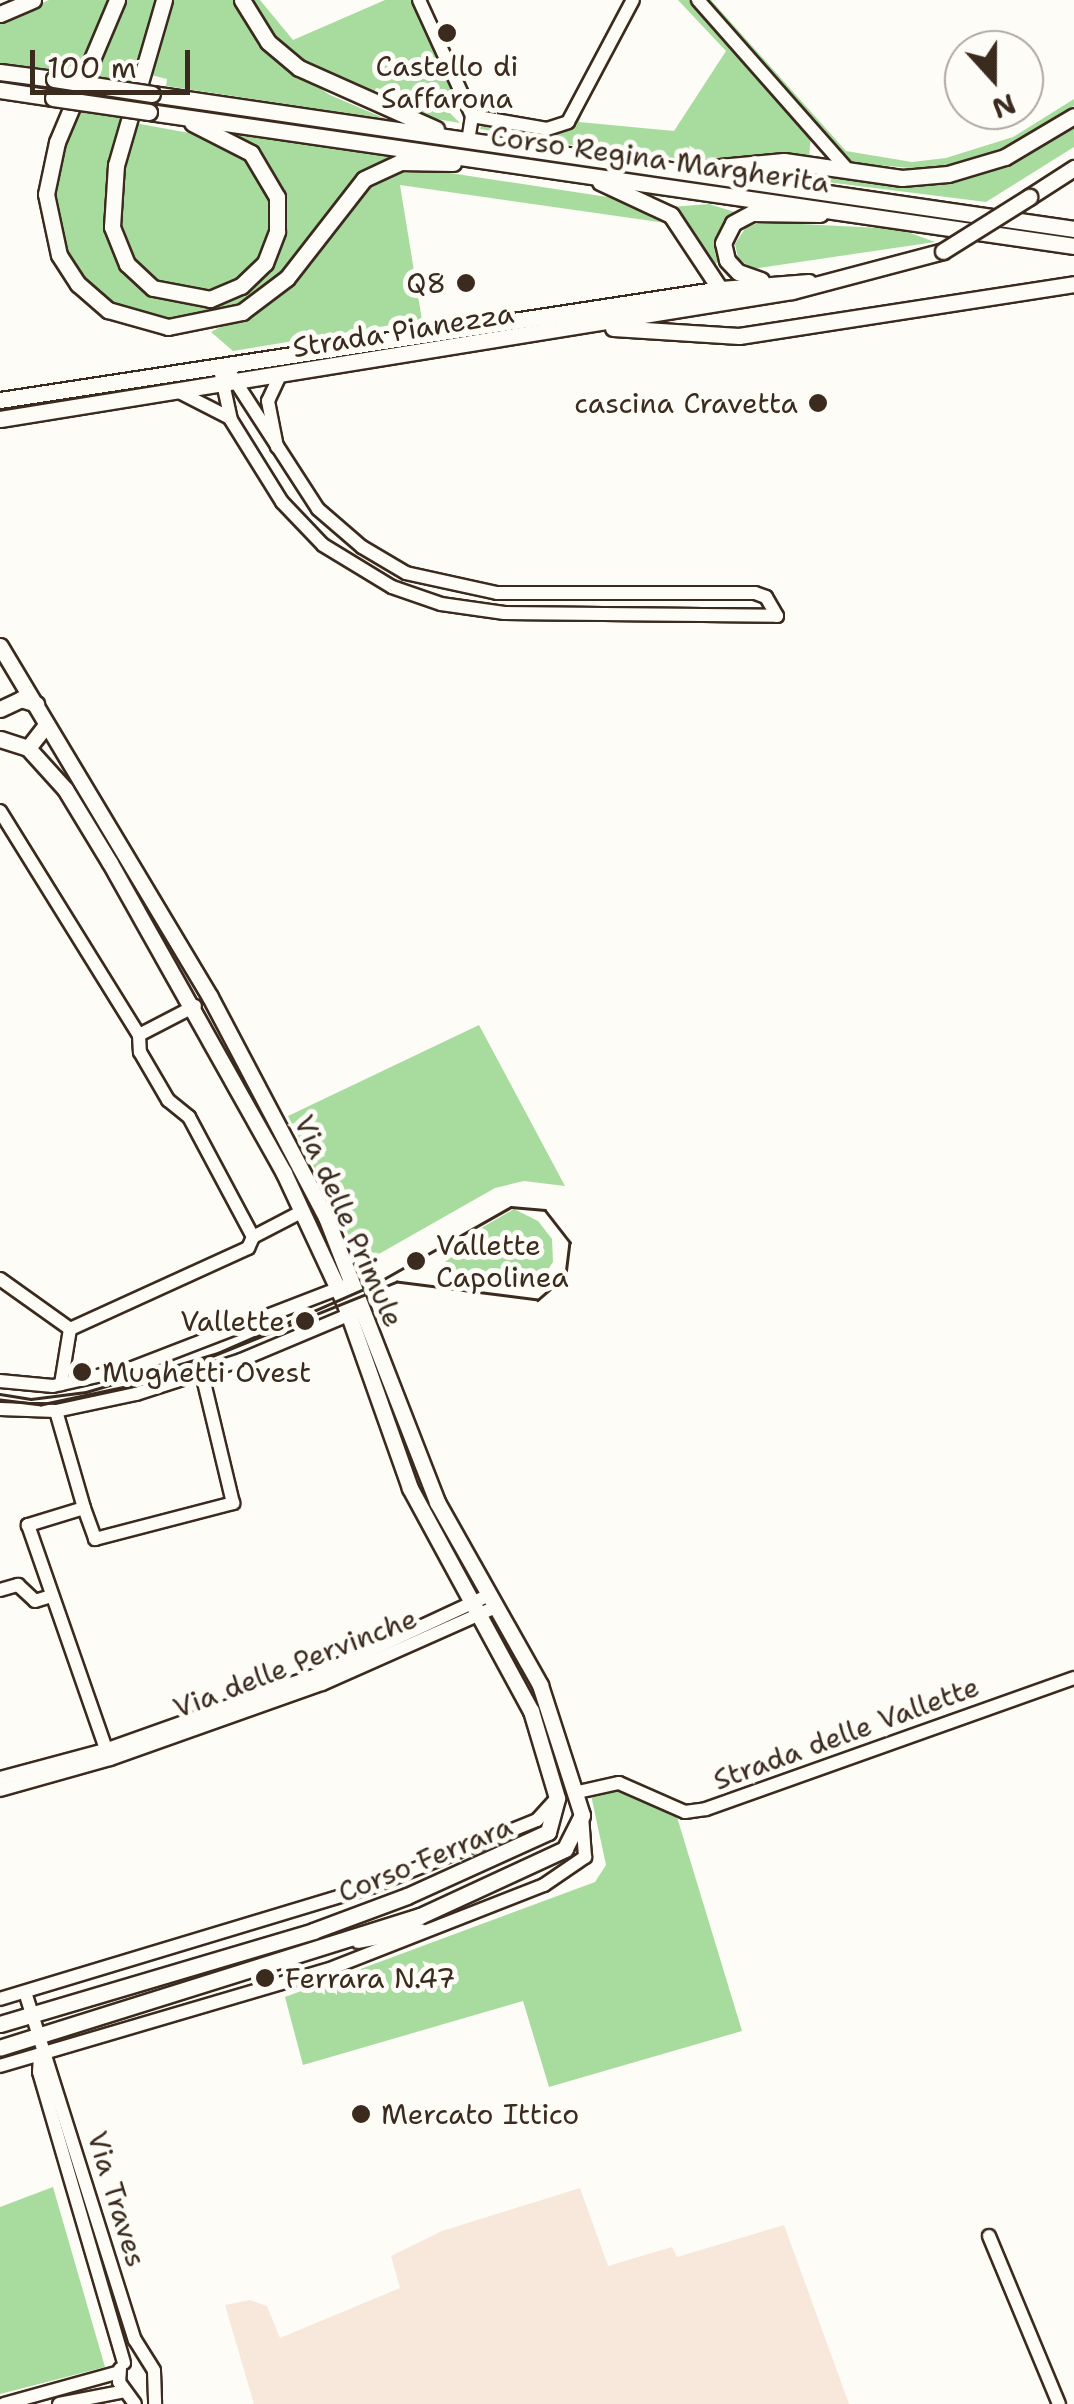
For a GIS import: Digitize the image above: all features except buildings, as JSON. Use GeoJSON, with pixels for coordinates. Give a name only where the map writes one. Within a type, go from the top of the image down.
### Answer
{"type":"FeatureCollection","features":[{"type":"Feature","properties":{"kind":"main road"},"geometry":{"type":"LineString","coordinates":[[0,14],[34,0]]}},
{"type":"Feature","properties":{"kind":"main road"},"geometry":{"type":"LineString","coordinates":[[117,0],[53,154],[46,208],[54,244],[78,284],[132,320],[196,326],[256,304],[287,278],[351,191],[388,166],[492,161]]}},
{"type":"Feature","properties":{"kind":"main road"},"geometry":{"type":"LineString","coordinates":[[164,0],[116,164],[112,226],[127,264],[153,288],[210,298],[241,286],[265,262],[277,231],[276,197],[251,152],[170,114]]}},
{"type":"Feature","properties":{"kind":"main road"},"geometry":{"type":"LineString","coordinates":[[242,0],[268,42],[308,74],[468,140]]}},
{"type":"Feature","properties":{"kind":"main road","name":"Corso Regina Margherita"},"geometry":{"type":"LineString","coordinates":[[0,72],[1074,229]]}},
{"type":"Feature","properties":{"kind":"main road","name":"Corso Regina Margherita"},"geometry":{"type":"LineString","coordinates":[[0,90],[1074,246]]}},
{"type":"Feature","properties":{"kind":"main road"},"geometry":{"type":"LineString","coordinates":[[668,169],[812,163],[902,178],[970,169],[1074,116]]}},
{"type":"Feature","properties":{"kind":"main road","name":"Strada Pianezza"},"geometry":{"type":"LineString","coordinates":[[0,400],[697,292],[725,296],[886,269],[943,251],[1074,168]]}},
{"type":"Feature","properties":{"kind":"main road"},"geometry":{"type":"LineString","coordinates":[[592,177],[664,208],[725,296]]}},
{"type":"Feature","properties":{"kind":"main road"},"geometry":{"type":"LineString","coordinates":[[1051,184],[1074,182]]}},
{"type":"Feature","properties":{"kind":"main road"},"geometry":{"type":"LineString","coordinates":[[774,282],[746,276],[730,265],[723,244],[732,223],[752,214],[844,212]]}},
{"type":"Feature","properties":{"kind":"main road"},"geometry":{"type":"LineString","coordinates":[[1048,223],[1074,220]]}},
{"type":"Feature","properties":{"kind":"main road"},"geometry":{"type":"LineString","coordinates":[[697,292],[704,264]]}},
{"type":"Feature","properties":{"kind":"main road","name":"Strada Pianezza"},"geometry":{"type":"LineString","coordinates":[[0,419],[584,326],[619,325],[774,282],[813,282]]}},
{"type":"Feature","properties":{"kind":"main road"},"geometry":{"type":"LineString","coordinates":[[623,304],[619,325],[739,336],[1074,284]]}},
{"type":"Feature","properties":{"kind":"main road"},"geometry":{"type":"LineString","coordinates":[[0,646],[36,704]]}},
{"type":"Feature","properties":{"kind":"main road"},"geometry":{"type":"LineString","coordinates":[[1,701],[21,698],[36,704]]}},
{"type":"Feature","properties":{"kind":"main road","name":"Via delle Primule"},"geometry":{"type":"LineString","coordinates":[[36,704],[210,997],[354,1280],[437,1502],[540,1685],[578,1792],[582,1815]]}},
{"type":"Feature","properties":{"kind":"main road"},"geometry":{"type":"LineString","coordinates":[[2,743],[28,748],[46,725]]}},
{"type":"Feature","properties":{"kind":"main road","name":"Via delle Primule"},"geometry":{"type":"LineString","coordinates":[[28,748],[65,790],[194,1006],[303,1212],[348,1314],[410,1488],[531,1711],[557,1798]]}},
{"type":"Feature","properties":{"kind":"main road"},"geometry":{"type":"LineString","coordinates":[[194,1006],[210,997]]}},
{"type":"Feature","properties":{"kind":"main road","name":"Corso Ferrara"},"geometry":{"type":"LineString","coordinates":[[0,2024],[313,1931],[474,1869],[548,1832],[557,1798]]}},
{"type":"Feature","properties":{"kind":"main road","name":"Corso Ferrara"},"geometry":{"type":"LineString","coordinates":[[0,2048],[38,2046],[331,1948],[555,1855],[572,1843],[582,1815]]}},
{"type":"Feature","properties":{"kind":"street","name":"Corso Regina Margherita"},"geometry":{"type":"LineString","coordinates":[[419,0],[472,116],[468,140]]}},
{"type":"Feature","properties":{"kind":"street","name":"Corso Regina Margherita"},"geometry":{"type":"LineString","coordinates":[[472,116],[546,129],[568,122],[633,0]]}},
{"type":"Feature","properties":{"kind":"street","name":"Corso Regina Margherita"},"geometry":{"type":"LineString","coordinates":[[698,0],[848,169]]}},
{"type":"Feature","properties":{"kind":"street","name":"Corso Regina Margherita"},"geometry":{"type":"LineString","coordinates":[[812,163],[818,135]]}},
{"type":"Feature","properties":{"kind":"street"},"geometry":{"type":"LineString","coordinates":[[223,366],[232,420],[282,502],[323,545],[416,596],[504,612],[777,616],[766,597],[755,594],[497,593],[434,583],[385,563],[338,528],[228,383]]}},
{"type":"Feature","properties":{"kind":"street"},"geometry":{"type":"LineString","coordinates":[[278,453],[268,401],[280,375]]}},
{"type":"Feature","properties":{"kind":"street"},"geometry":{"type":"LineString","coordinates":[[179,392],[232,420]]}},
{"type":"Feature","properties":{"kind":"street"},"geometry":{"type":"LineString","coordinates":[[0,811],[139,1036],[140,1052],[168,1100],[189,1117],[252,1237]]}},
{"type":"Feature","properties":{"kind":"street"},"geometry":{"type":"LineString","coordinates":[[139,1036],[194,1006]]}},
{"type":"Feature","properties":{"kind":"street","name":"Via delle Primule"},"geometry":{"type":"LineString","coordinates":[[70,1329],[248,1248],[252,1237],[303,1212]]}},
{"type":"Feature","properties":{"kind":"street"},"geometry":{"type":"LineString","coordinates":[[0,1279],[70,1329],[60,1384]]}},
{"type":"Feature","properties":{"kind":"street"},"geometry":{"type":"LineString","coordinates":[[0,1381],[60,1384],[192,1349],[354,1280]]}},
{"type":"Feature","properties":{"kind":"street"},"geometry":{"type":"LineString","coordinates":[[0,1408],[56,1411],[202,1374],[365,1309]]}},
{"type":"Feature","properties":{"kind":"street"},"geometry":{"type":"LineString","coordinates":[[56,1411],[94,1538],[233,1503],[202,1374]]}},
{"type":"Feature","properties":{"kind":"street"},"geometry":{"type":"LineString","coordinates":[[84,1508],[28,1525],[109,1754]]}},
{"type":"Feature","properties":{"kind":"street"},"geometry":{"type":"LineString","coordinates":[[0,1590],[18,1585],[35,1601],[50,1596]]}},
{"type":"Feature","properties":{"kind":"street","name":"Via delle Pervinche"},"geometry":{"type":"LineString","coordinates":[[0,1790],[109,1754],[319,1674],[492,1601]]}},
{"type":"Feature","properties":{"kind":"street","name":"Strada delle Vallette"},"geometry":{"type":"LineString","coordinates":[[578,1792],[618,1782],[686,1812],[706,1809],[1074,1678]]}},
{"type":"Feature","properties":{"kind":"street","name":"Via delle Pervinche"},"geometry":{"type":"LineString","coordinates":[[0,1778],[109,1754]]}},
{"type":"Feature","properties":{"kind":"street","name":"Corso Ferrara"},"geometry":{"type":"LineString","coordinates":[[0,1999],[372,1886],[537,1820],[557,1798]]}},
{"type":"Feature","properties":{"kind":"street","name":"Corso Ferrara"},"geometry":{"type":"LineString","coordinates":[[0,2066],[38,2046],[327,1970],[448,1925],[576,1869],[588,1844],[582,1815]]}},
{"type":"Feature","properties":{"kind":"street","name":"Corso Ferrara"},"geometry":{"type":"LineString","coordinates":[[331,1948],[448,1925]]}},
{"type":"Feature","properties":{"kind":"street","name":"Via Traves"},"geometry":{"type":"LineString","coordinates":[[25,1992],[38,2046],[143,2360],[154,2371],[152,2387]]}},
{"type":"Feature","properties":{"kind":"street","name":"Via Traves"},"geometry":{"type":"LineString","coordinates":[[38,2046],[41,2079],[130,2396]]}},
{"type":"Feature","properties":{"kind":"street"},"geometry":{"type":"LineString","coordinates":[[989,2236],[1059,2404]]}},
{"type":"Feature","properties":{"kind":"street"},"geometry":{"type":"LineString","coordinates":[[4,2404],[143,2360]]}},
{"type":"Feature","properties":{"kind":"street"},"geometry":{"type":"LineString","coordinates":[[60,2404],[130,2396],[152,2387],[155,2404]]}},
{"type":"Feature","properties":{"kind":"shaded area"},"geometry":{"type":"Polygon","coordinates":[[[580,2188],[608,2266],[672,2247],[677,2257],[784,2225],[849,2404],[254,2404],[225,2305],[250,2300],[267,2306],[280,2338],[400,2288],[391,2256],[442,2231],[580,2188]]]}},
{"type":"Feature","properties":{"kind":"green space"},"geometry":{"type":"Polygon","coordinates":[[[49,0],[110,0],[82,66],[69,66],[67,74],[0,64],[0,22],[49,0]]]}},
{"type":"Feature","properties":{"kind":"green space"},"geometry":{"type":"Polygon","coordinates":[[[123,0],[158,0],[108,176],[105,212],[107,228],[155,294],[206,304],[264,273],[279,187],[261,156],[226,130],[400,156],[351,182],[289,268],[240,307],[175,322],[111,304],[73,269],[54,228],[53,177],[123,0]]]}},
{"type":"Feature","properties":{"kind":"green space"},"geometry":{"type":"Polygon","coordinates":[[[172,0],[235,0],[273,57],[330,95],[386,119],[166,86],[167,79],[147,74],[172,0]]]}},
{"type":"Feature","properties":{"kind":"green space"},"geometry":{"type":"Polygon","coordinates":[[[248,0],[260,0],[293,40],[385,0],[415,0],[463,108],[376,88],[374,93],[450,113],[460,123],[424,117],[336,83],[286,52],[248,0]]]}},
{"type":"Feature","properties":{"kind":"green space"},"geometry":{"type":"Polygon","coordinates":[[[678,0],[692,0],[811,135],[809,158],[723,162],[618,153],[480,129],[482,123],[563,133],[596,77],[579,122],[674,131],[726,51],[678,0]]]}},
{"type":"Feature","properties":{"kind":"green space"},"geometry":{"type":"Polygon","coordinates":[[[702,0],[711,0],[846,151],[912,162],[946,158],[1024,130],[1036,130],[970,161],[920,169],[847,162],[702,0]]]}},
{"type":"Feature","properties":{"kind":"green space"},"geometry":{"type":"Polygon","coordinates":[[[1074,99],[1074,106],[1044,125],[1044,118],[1074,99]]]}},
{"type":"Feature","properties":{"kind":"green space"},"geometry":{"type":"Polygon","coordinates":[[[135,123],[211,137],[245,155],[270,198],[272,222],[265,251],[247,276],[195,294],[159,283],[139,268],[117,211],[135,123]]]}},
{"type":"Feature","properties":{"kind":"green space"},"geometry":{"type":"Polygon","coordinates":[[[1074,127],[1074,147],[986,202],[763,174],[793,169],[903,187],[941,183],[1010,165],[1074,127]]]}},
{"type":"Feature","properties":{"kind":"green space"},"geometry":{"type":"Polygon","coordinates":[[[411,167],[627,200],[666,223],[400,185],[422,320],[233,351],[211,332],[281,294],[353,197],[382,176],[411,167]]]}},
{"type":"Feature","properties":{"kind":"green space"},"geometry":{"type":"Polygon","coordinates":[[[709,204],[738,213],[719,231],[719,262],[713,265],[671,207],[709,204]]]}},
{"type":"Feature","properties":{"kind":"green space"},"geometry":{"type":"Polygon","coordinates":[[[762,222],[899,229],[935,242],[752,269],[738,258],[735,244],[746,227],[762,222]]]}},
{"type":"Feature","properties":{"kind":"green space"},"geometry":{"type":"Polygon","coordinates":[[[479,1025],[565,1186],[524,1181],[495,1188],[363,1263],[288,1116],[479,1025]]]}},
{"type":"Feature","properties":{"kind":"green space"},"geometry":{"type":"Polygon","coordinates":[[[514,1209],[538,1221],[552,1239],[553,1262],[542,1278],[513,1287],[439,1268],[483,1227],[514,1209]]]}},
{"type":"Feature","properties":{"kind":"green space"},"geometry":{"type":"Polygon","coordinates":[[[614,1788],[677,1817],[742,2031],[549,2087],[523,2001],[303,2065],[285,1997],[595,1882],[606,1865],[591,1795],[614,1788]]]}},
{"type":"Feature","properties":{"kind":"green space"},"geometry":{"type":"Polygon","coordinates":[[[53,2187],[105,2367],[0,2394],[0,2207],[53,2187]]]}},
{"type":"Feature","properties":{"kind":"tram line"},"geometry":{"type":"LineString","coordinates":[[0,1394],[31,1399],[86,1392],[218,1353],[375,1284],[511,1207],[545,1210],[570,1242],[566,1276],[538,1300],[397,1282],[149,1382],[41,1405],[0,1400]]}},
{"type":"Feature","properties":{"kind":"place","name":"Castello di Saffarona"},"geometry":{"type":"Point","coordinates":[447,33]}},
{"type":"Feature","properties":{"kind":"place","name":"Q8"},"geometry":{"type":"Point","coordinates":[466,283]}},
{"type":"Feature","properties":{"kind":"place","name":"cascina Cravetta"},"geometry":{"type":"Point","coordinates":[818,403]}},
{"type":"Feature","properties":{"kind":"place","name":"Vallette Capolinea"},"geometry":{"type":"Point","coordinates":[416,1261]}},
{"type":"Feature","properties":{"kind":"place","name":"Vallette"},"geometry":{"type":"Point","coordinates":[305,1321]}},
{"type":"Feature","properties":{"kind":"place","name":"Mughetti Ovest"},"geometry":{"type":"Point","coordinates":[82,1372]}},
{"type":"Feature","properties":{"kind":"place","name":"Ferrara N.47"},"geometry":{"type":"Point","coordinates":[265,1978]}},
{"type":"Feature","properties":{"kind":"place","name":"Mercato Ittico"},"geometry":{"type":"Point","coordinates":[361,2114]}}]}
